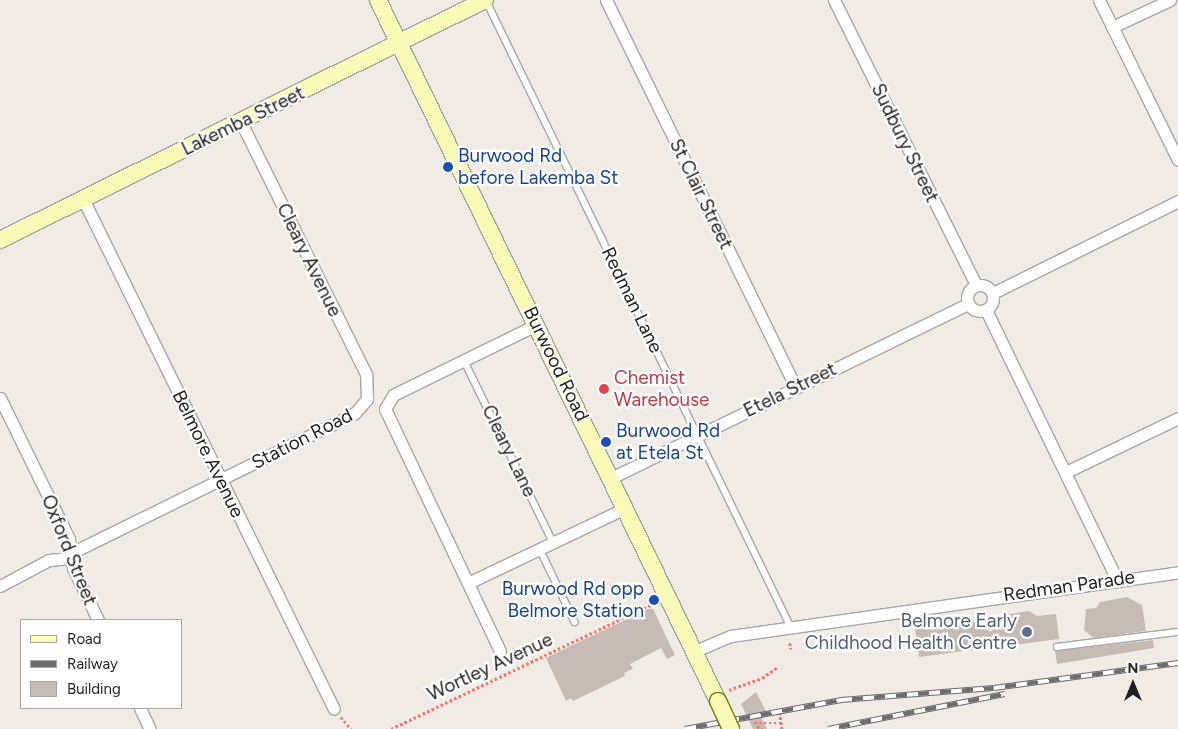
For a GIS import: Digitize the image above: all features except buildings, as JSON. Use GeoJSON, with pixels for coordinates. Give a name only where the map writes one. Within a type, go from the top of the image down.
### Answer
{"type":"FeatureCollection","features":[{"type":"Feature","properties":{"kind":"main road","name":"Burwood Road"},"geometry":{"type":"LineString","coordinates":[[378,0],[695,651],[723,695],[732,729]]}},
{"type":"Feature","properties":{"kind":"main road","name":"Lakemba Street"},"geometry":{"type":"LineString","coordinates":[[0,240],[486,0]]}},
{"type":"Feature","properties":{"kind":"street","name":"St Clair Street"},"geometry":{"type":"LineString","coordinates":[[606,0],[796,387]]}},
{"type":"Feature","properties":{"kind":"street","name":"Sudbury Street"},"geometry":{"type":"LineString","coordinates":[[834,0],[976,285]]}},
{"type":"Feature","properties":{"kind":"street"},"geometry":{"type":"LineString","coordinates":[[1099,0],[1178,160]]}},
{"type":"Feature","properties":{"kind":"street"},"geometry":{"type":"LineString","coordinates":[[1112,26],[1170,0]]}},
{"type":"Feature","properties":{"kind":"street","name":"Cleary Avenue"},"geometry":{"type":"LineString","coordinates":[[241,122],[366,374],[366,399]]}},
{"type":"Feature","properties":{"kind":"street","name":"Belmore Avenue"},"geometry":{"type":"LineString","coordinates":[[83,199],[334,709]]}},
{"type":"Feature","properties":{"kind":"street"},"geometry":{"type":"LineString","coordinates":[[993,293],[1178,202]]}},
{"type":"Feature","properties":{"kind":"street"},"geometry":{"type":"LineString","coordinates":[[976,285],[988,287],[993,293],[993,301],[986,310],[974,310],[968,304],[969,291],[976,285]]}},
{"type":"Feature","properties":{"kind":"street","name":"Etela Street"},"geometry":{"type":"LineString","coordinates":[[611,478],[968,304]]}},
{"type":"Feature","properties":{"kind":"street"},"geometry":{"type":"LineString","coordinates":[[986,310],[1117,580]]}},
{"type":"Feature","properties":{"kind":"street"},"geometry":{"type":"LineString","coordinates":[[500,651],[388,420],[386,405],[393,394],[536,325]]}},
{"type":"Feature","properties":{"kind":"street","name":"Oxford Street"},"geometry":{"type":"LineString","coordinates":[[0,398],[69,539],[71,556],[98,619]]}},
{"type":"Feature","properties":{"kind":"street","name":"Station Road"},"geometry":{"type":"LineString","coordinates":[[0,586],[49,560],[71,556],[221,479],[354,414],[366,399]]}},
{"type":"Feature","properties":{"kind":"street"},"geometry":{"type":"LineString","coordinates":[[1066,472],[1178,418]]}},
{"type":"Feature","properties":{"kind":"street"},"geometry":{"type":"LineString","coordinates":[[468,583],[625,508]]}},
{"type":"Feature","properties":{"kind":"street","name":"Redman Parade"},"geometry":{"type":"LineString","coordinates":[[695,651],[731,636],[1178,572]]}},
{"type":"Feature","properties":{"kind":"street"},"geometry":{"type":"LineString","coordinates":[[140,709],[150,729]]}},
{"type":"Feature","properties":{"kind":"lane","name":"Redman Lane"},"geometry":{"type":"LineString","coordinates":[[486,0],[791,627]]}},
{"type":"Feature","properties":{"kind":"lane","name":"Cleary Lane"},"geometry":{"type":"LineString","coordinates":[[464,360],[553,542]]}},
{"type":"Feature","properties":{"kind":"lane"},"geometry":{"type":"LineString","coordinates":[[540,549],[575,622]]}},
{"type":"Feature","properties":{"kind":"lane"},"geometry":{"type":"LineString","coordinates":[[1057,647],[1178,632]]}},
{"type":"Feature","properties":{"kind":"path","name":"Wortley Avenue"},"geometry":{"type":"LineString","coordinates":[[392,729],[654,603]]}},
{"type":"Feature","properties":{"kind":"path"},"geometry":{"type":"LineString","coordinates":[[790,643],[791,649]]}},
{"type":"Feature","properties":{"kind":"path"},"geometry":{"type":"LineString","coordinates":[[723,695],[762,678],[778,667]]}},
{"type":"Feature","properties":{"kind":"path"},"geometry":{"type":"LineString","coordinates":[[334,709],[351,729]]}},
{"type":"Feature","properties":{"kind":"path"},"geometry":{"type":"LineString","coordinates":[[780,712],[782,729]]}},
{"type":"Feature","properties":{"kind":"path"},"geometry":{"type":"LineString","coordinates":[[754,723],[759,722],[759,727],[781,723]]}},
{"type":"Feature","properties":{"kind":"railway"},"geometry":{"type":"LineString","coordinates":[[685,729],[841,700],[994,688],[1178,663]]}},
{"type":"Feature","properties":{"kind":"railway"},"geometry":{"type":"LineString","coordinates":[[828,729],[1005,694]]}},
{"type":"Feature","properties":{"kind":"place","name":"Burwood Rd before Lakemba St"},"geometry":{"type":"Point","coordinates":[448,167]}},
{"type":"Feature","properties":{"kind":"place","name":"Chemist Warehouse"},"geometry":{"type":"Point","coordinates":[604,389]}},
{"type":"Feature","properties":{"kind":"place","name":"Burwood Rd at Etela St"},"geometry":{"type":"Point","coordinates":[606,442]}},
{"type":"Feature","properties":{"kind":"place","name":"Burwood Rd opp Belmore Station"},"geometry":{"type":"Point","coordinates":[654,600]}},
{"type":"Feature","properties":{"kind":"place","name":"Belmore Early Childhood Health Centre"},"geometry":{"type":"Point","coordinates":[1027,632]}}]}
